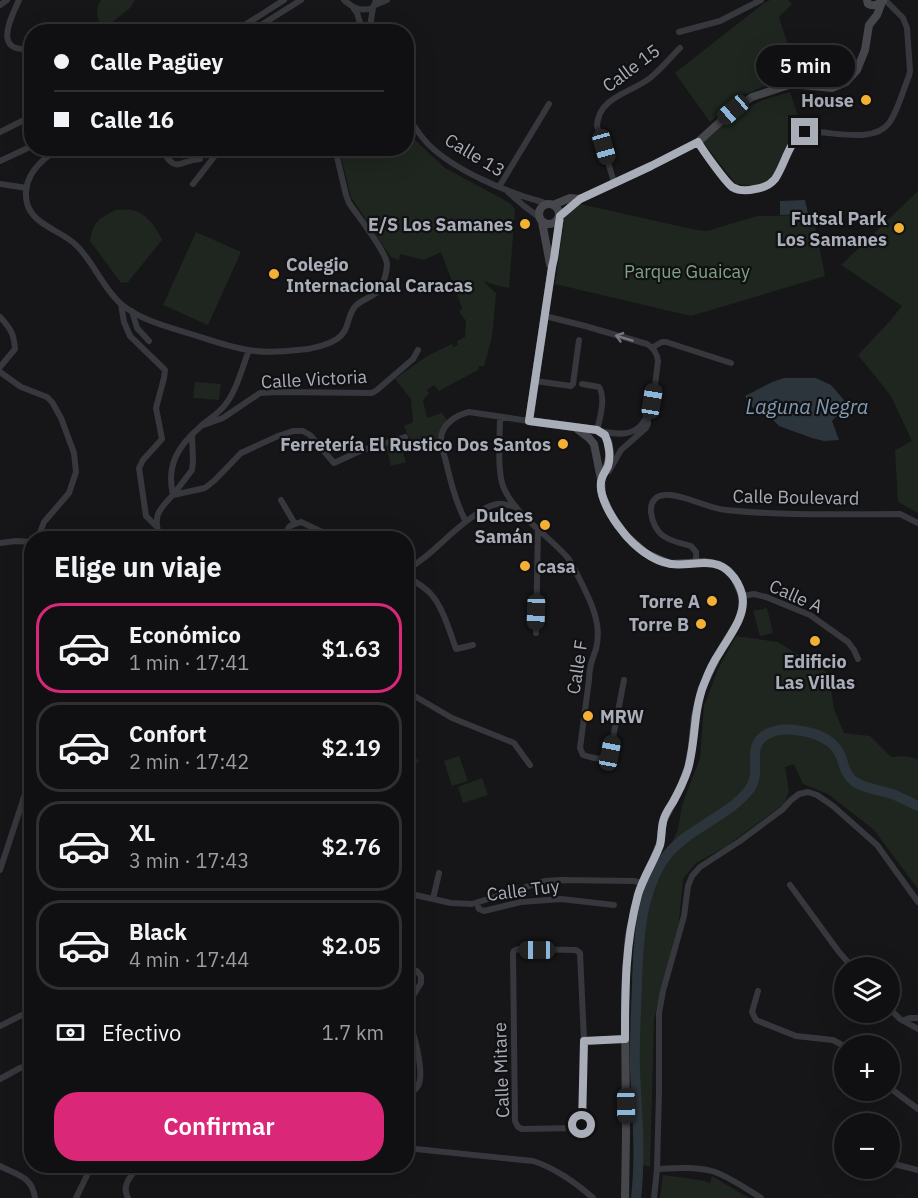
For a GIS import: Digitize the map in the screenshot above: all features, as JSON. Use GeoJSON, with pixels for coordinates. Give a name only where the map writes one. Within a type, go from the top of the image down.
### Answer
{"type":"FeatureCollection","features":[{"type":"Feature","properties":{"kind":"street"},"geometry":{"type":"LineString","coordinates":[[0,6],[7,0]]}},
{"type":"Feature","properties":{"kind":"street"},"geometry":{"type":"LineString","coordinates":[[19,0],[9,21],[6,36],[10,46],[24,49]]}},
{"type":"Feature","properties":{"kind":"street"},"geometry":{"type":"LineString","coordinates":[[246,24],[284,0]]}},
{"type":"Feature","properties":{"kind":"street"},"geometry":{"type":"LineString","coordinates":[[263,24],[301,0]]}},
{"type":"Feature","properties":{"kind":"street"},"geometry":{"type":"LineString","coordinates":[[344,0],[361,10],[387,0]]}},
{"type":"Feature","properties":{"kind":"street"},"geometry":{"type":"LineString","coordinates":[[680,32],[720,21],[761,0]]}},
{"type":"Feature","properties":{"kind":"street"},"geometry":{"type":"LineString","coordinates":[[541,219],[552,224],[580,199],[698,142],[733,110],[752,97],[792,84],[832,88],[846,82],[857,70],[862,59],[869,25],[868,2],[874,5],[883,0]]}},
{"type":"Feature","properties":{"kind":"street"},"geometry":{"type":"LineString","coordinates":[[869,25],[877,15],[883,0]]}},
{"type":"Feature","properties":{"kind":"street"},"geometry":{"type":"LineString","coordinates":[[698,142],[732,187],[741,191],[770,184],[790,147],[805,132],[864,135],[881,130],[891,121],[910,70],[907,28],[903,18],[883,0]]}},
{"type":"Feature","properties":{"kind":"street"},"geometry":{"type":"LineString","coordinates":[[371,24],[375,4]]}},
{"type":"Feature","properties":{"kind":"street"},"geometry":{"type":"LineString","coordinates":[[352,6],[360,24]]}},
{"type":"Feature","properties":{"kind":"street","name":"Calle 15"},"geometry":{"type":"LineString","coordinates":[[614,182],[597,126],[601,111],[614,98],[648,79],[681,48]]}},
{"type":"Feature","properties":{"kind":"street"},"geometry":{"type":"LineString","coordinates":[[499,187],[549,104]]}},
{"type":"Feature","properties":{"kind":"street"},"geometry":{"type":"LineString","coordinates":[[0,132],[24,120]]}},
{"type":"Feature","properties":{"kind":"street","name":"Calle 13"},"geometry":{"type":"LineString","coordinates":[[414,125],[439,154],[469,172],[508,192],[550,205]]}},
{"type":"Feature","properties":{"kind":"street"},"geometry":{"type":"LineString","coordinates":[[0,161],[24,150]]}},
{"type":"Feature","properties":{"kind":"street"},"geometry":{"type":"LineString","coordinates":[[47,156],[41,160],[31,174],[27,188],[27,203],[39,220],[76,244],[121,304],[164,326],[249,350],[276,352],[330,344],[343,334],[353,309],[375,294],[384,280],[387,262],[349,203],[336,156]]}},
{"type":"Feature","properties":{"kind":"street"},"geometry":{"type":"LineString","coordinates":[[167,156],[175,165],[200,159]]}},
{"type":"Feature","properties":{"kind":"street"},"geometry":{"type":"LineString","coordinates":[[193,184],[215,156]]}},
{"type":"Feature","properties":{"kind":"street"},"geometry":{"type":"LineString","coordinates":[[0,184],[27,188]]}},
{"type":"Feature","properties":{"kind":"street","name":"Calle 13"},"geometry":{"type":"LineString","coordinates":[[508,192],[541,219]]}},
{"type":"Feature","properties":{"kind":"street"},"geometry":{"type":"LineString","coordinates":[[552,267],[539,212],[541,208],[570,198],[580,199]]}},
{"type":"Feature","properties":{"kind":"street"},"geometry":{"type":"LineString","coordinates":[[529,421],[560,216],[557,208],[550,205]]}},
{"type":"Feature","properties":{"kind":"street"},"geometry":{"type":"LineString","coordinates":[[121,304],[124,322],[130,336],[165,371],[156,408],[162,439],[144,457],[139,468],[146,516],[156,526]]}},
{"type":"Feature","properties":{"kind":"street"},"geometry":{"type":"LineString","coordinates":[[132,311],[137,328],[149,341]]}},
{"type":"Feature","properties":{"kind":"street"},"geometry":{"type":"LineString","coordinates":[[465,520],[454,493],[441,439],[447,425],[460,414],[469,412],[603,432],[624,433],[639,427],[651,409],[658,361],[653,347],[544,316]]}},
{"type":"Feature","properties":{"kind":"street"},"geometry":{"type":"LineString","coordinates":[[0,317],[10,327],[15,349],[0,369],[21,387],[47,397],[52,402],[61,418],[74,453],[76,472],[69,493],[44,522],[41,531]]}},
{"type":"Feature","properties":{"kind":"street"},"geometry":{"type":"LineString","coordinates":[[535,381],[572,386],[579,340]]}},
{"type":"Feature","properties":{"kind":"street"},"geometry":{"type":"LineString","coordinates":[[653,347],[666,342],[731,363]]}},
{"type":"Feature","properties":{"kind":"street"},"geometry":{"type":"LineString","coordinates":[[173,495],[170,480],[173,462],[192,435],[214,417],[229,400],[249,350]]}},
{"type":"Feature","properties":{"kind":"street","name":"Calle Victoria"},"geometry":{"type":"LineString","coordinates":[[201,426],[223,418],[255,395],[262,393],[372,393],[413,359],[418,350]]}},
{"type":"Feature","properties":{"kind":"street"},"geometry":{"type":"LineString","coordinates":[[582,384],[598,387],[602,392],[600,420],[608,442],[609,461],[602,478],[602,495],[621,530],[641,549],[654,558],[670,564],[696,562],[715,564],[724,568],[734,577],[742,596],[742,610],[738,622],[718,653],[702,688],[686,773],[663,821],[660,844],[638,894],[629,936],[626,970],[625,1198]]}},
{"type":"Feature","properties":{"kind":"street"},"geometry":{"type":"LineString","coordinates":[[602,478],[621,450],[646,428],[648,415]]}},
{"type":"Feature","properties":{"kind":"street","name":"Calle F"},"geometry":{"type":"LineString","coordinates":[[500,417],[504,488],[516,507],[569,560],[594,611],[598,631],[589,669],[580,748],[583,755],[594,759],[604,758],[610,753],[624,680]]}},
{"type":"Feature","properties":{"kind":"street"},"geometry":{"type":"LineString","coordinates":[[576,428],[592,441],[602,478]]}},
{"type":"Feature","properties":{"kind":"street"},"geometry":{"type":"LineString","coordinates":[[173,495],[205,488],[241,453],[290,431],[299,430],[308,434],[334,463],[365,449],[405,437]]}},
{"type":"Feature","properties":{"kind":"street"},"geometry":{"type":"LineString","coordinates":[[596,452],[603,432]]}},
{"type":"Feature","properties":{"kind":"street"},"geometry":{"type":"LineString","coordinates":[[158,531],[156,519],[160,510],[192,470],[192,435]]}},
{"type":"Feature","properties":{"kind":"street","name":"Calle Boulevard"},"geometry":{"type":"LineString","coordinates":[[696,562],[696,552],[692,546],[663,536],[656,527],[651,516],[651,507],[660,496],[671,495],[723,510],[900,514],[918,523]]}},
{"type":"Feature","properties":{"kind":"street"},"geometry":{"type":"LineString","coordinates":[[281,500],[295,524]]}},
{"type":"Feature","properties":{"kind":"street"},"geometry":{"type":"LineString","coordinates":[[414,566],[465,520],[489,506],[498,503],[516,507]]}},
{"type":"Feature","properties":{"kind":"street"},"geometry":{"type":"LineString","coordinates":[[286,531],[295,524],[303,523],[317,531]]}},
{"type":"Feature","properties":{"kind":"street"},"geometry":{"type":"LineString","coordinates":[[536,633],[538,528]]}},
{"type":"Feature","properties":{"kind":"street"},"geometry":{"type":"LineString","coordinates":[[0,543],[24,542]]}},
{"type":"Feature","properties":{"kind":"street"},"geometry":{"type":"LineString","coordinates":[[414,582],[435,599],[456,649],[473,645]]}},
{"type":"Feature","properties":{"kind":"street","name":"Calle A"},"geometry":{"type":"LineString","coordinates":[[742,596],[754,594],[766,597],[810,615],[848,642],[858,659]]}},
{"type":"Feature","properties":{"kind":"street"},"geometry":{"type":"LineString","coordinates":[[414,695],[452,718],[514,743],[530,765]]}},
{"type":"Feature","properties":{"kind":"street"},"geometry":{"type":"LineString","coordinates":[[654,1198],[657,1169],[659,1013],[684,916],[688,886],[692,876],[700,867],[740,841],[799,794],[808,792],[833,806],[877,845],[918,902]]}},
{"type":"Feature","properties":{"kind":"street"},"geometry":{"type":"LineString","coordinates":[[0,870],[24,798]]}},
{"type":"Feature","properties":{"kind":"street"},"geometry":{"type":"LineString","coordinates":[[433,899],[439,873]]}},
{"type":"Feature","properties":{"kind":"street"},"geometry":{"type":"LineString","coordinates":[[414,895],[460,904],[477,903],[545,881],[642,883]]}},
{"type":"Feature","properties":{"kind":"street"},"geometry":{"type":"LineString","coordinates":[[790,885],[843,957]]}},
{"type":"Feature","properties":{"kind":"street","name":"Calle Tuy"},"geometry":{"type":"LineString","coordinates":[[477,903],[479,909],[484,911],[521,902],[561,899],[614,905]]}},
{"type":"Feature","properties":{"kind":"street","name":"Calle Mitare"},"geometry":{"type":"LineString","coordinates":[[576,950],[580,953],[584,1041],[582,1125],[578,1128],[522,1129],[518,1127],[515,1121],[514,951],[576,950]]}},
{"type":"Feature","properties":{"kind":"street"},"geometry":{"type":"LineString","coordinates":[[414,970],[422,979],[414,994]]}},
{"type":"Feature","properties":{"kind":"street"},"geometry":{"type":"LineString","coordinates":[[758,991],[752,1012],[756,1020],[796,1036],[834,1041]]}},
{"type":"Feature","properties":{"kind":"street"},"geometry":{"type":"LineString","coordinates":[[0,1026],[24,1014]]}},
{"type":"Feature","properties":{"kind":"street"},"geometry":{"type":"LineString","coordinates":[[904,1020],[918,1018]]}},
{"type":"Feature","properties":{"kind":"street"},"geometry":{"type":"LineString","coordinates":[[900,1019],[918,1029]]}},
{"type":"Feature","properties":{"kind":"street"},"geometry":{"type":"LineString","coordinates":[[414,1037],[421,1074],[414,1091]]}},
{"type":"Feature","properties":{"kind":"street"},"geometry":{"type":"LineString","coordinates":[[584,1041],[625,1039]]}},
{"type":"Feature","properties":{"kind":"street"},"geometry":{"type":"LineString","coordinates":[[0,1079],[24,1067]]}},
{"type":"Feature","properties":{"kind":"street"},"geometry":{"type":"LineString","coordinates":[[900,1096],[918,1109]]}},
{"type":"Feature","properties":{"kind":"street"},"geometry":{"type":"LineString","coordinates":[[414,1149],[534,1161],[579,1186],[593,1198]]}},
{"type":"Feature","properties":{"kind":"street"},"geometry":{"type":"LineString","coordinates":[[0,1166],[25,1178],[31,1184],[35,1198]]}},
{"type":"Feature","properties":{"kind":"street"},"geometry":{"type":"LineString","coordinates":[[900,1166],[918,1170]]}},
{"type":"Feature","properties":{"kind":"street"},"geometry":{"type":"LineString","coordinates":[[657,1169],[700,1169],[714,1172],[761,1198]]}},
{"type":"Feature","properties":{"kind":"street"},"geometry":{"type":"LineString","coordinates":[[76,1198],[88,1173]]}},
{"type":"Feature","properties":{"kind":"street"},"geometry":{"type":"LineString","coordinates":[[128,1198],[124,1189],[133,1173]]}},
{"type":"Feature","properties":{"kind":"green space"},"geometry":{"type":"Polygon","coordinates":[[[101,0],[135,0],[130,8],[110,24],[101,24],[97,15],[101,0]]]}},
{"type":"Feature","properties":{"kind":"green space"},"geometry":{"type":"Polygon","coordinates":[[[770,0],[788,0],[792,4],[779,17],[798,77],[769,84],[740,97],[710,122],[675,73],[770,0]]]}},
{"type":"Feature","properties":{"kind":"green space"},"geometry":{"type":"Polygon","coordinates":[[[790,92],[802,129],[790,142],[777,170],[768,182],[754,186],[736,184],[703,142],[737,112],[763,100],[790,92]]]}},
{"type":"Feature","properties":{"kind":"green space"},"geometry":{"type":"Polygon","coordinates":[[[414,139],[445,168],[510,203],[515,209],[509,288],[483,281],[496,293],[492,337],[484,366],[479,366],[478,370],[439,391],[434,385],[427,390],[429,393],[423,400],[427,418],[442,413],[448,422],[442,428],[437,441],[429,442],[426,438],[411,443],[404,426],[413,422],[411,399],[395,379],[427,356],[452,344],[453,347],[458,345],[457,341],[465,337],[466,321],[459,312],[462,308],[441,252],[424,260],[400,254],[399,260],[391,257],[351,197],[341,156],[414,156],[414,139]]]}},
{"type":"Feature","properties":{"kind":"green space"},"geometry":{"type":"Polygon","coordinates":[[[176,156],[194,156],[183,159],[176,156]]]}},
{"type":"Feature","properties":{"kind":"green space"},"geometry":{"type":"Polygon","coordinates":[[[918,191],[918,513],[898,502],[895,450],[912,441],[891,396],[858,355],[902,306],[841,265],[918,191]]]}},
{"type":"Feature","properties":{"kind":"green space","name":"Parque Guaicay"},"geometry":{"type":"Polygon","coordinates":[[[580,204],[707,231],[757,216],[813,215],[825,276],[691,316],[555,284],[565,215],[580,204]]]}},
{"type":"Feature","properties":{"kind":"green space"},"geometry":{"type":"Polygon","coordinates":[[[116,210],[136,211],[146,217],[162,240],[128,282],[121,283],[90,241],[98,221],[116,210]]]}},
{"type":"Feature","properties":{"kind":"green space"},"geometry":{"type":"Polygon","coordinates":[[[196,232],[241,252],[208,325],[163,305],[196,232]]]}},
{"type":"Feature","properties":{"kind":"green space"},"geometry":{"type":"Polygon","coordinates":[[[195,382],[221,384],[219,400],[193,398],[195,382]]]}},
{"type":"Feature","properties":{"kind":"green space"},"geometry":{"type":"Polygon","coordinates":[[[400,442],[406,462],[391,466],[386,446],[400,442]]]}},
{"type":"Feature","properties":{"kind":"green space"},"geometry":{"type":"Polygon","coordinates":[[[767,608],[773,633],[760,636],[753,611],[767,608]]]}},
{"type":"Feature","properties":{"kind":"green space"},"geometry":{"type":"Polygon","coordinates":[[[736,636],[778,642],[829,674],[834,709],[844,733],[870,736],[891,757],[905,756],[918,759],[918,889],[874,830],[828,794],[803,784],[794,764],[785,767],[789,791],[784,804],[725,847],[696,863],[683,879],[679,921],[654,1019],[650,1167],[635,1162],[633,992],[635,954],[643,900],[678,830],[682,805],[700,758],[704,706],[718,669],[736,636]]]}},
{"type":"Feature","properties":{"kind":"green space"},"geometry":{"type":"Polygon","coordinates":[[[414,756],[419,761],[414,766],[414,756]]]}},
{"type":"Feature","properties":{"kind":"green space"},"geometry":{"type":"Polygon","coordinates":[[[459,756],[468,781],[452,786],[444,761],[459,756]]]}},
{"type":"Feature","properties":{"kind":"green space"},"geometry":{"type":"Polygon","coordinates":[[[482,778],[488,795],[463,803],[458,787],[482,778]]]}},
{"type":"Feature","properties":{"kind":"green space"},"geometry":{"type":"Polygon","coordinates":[[[663,1175],[710,1183],[712,1176],[749,1198],[660,1198],[663,1175]]]}},
{"type":"Feature","properties":{"kind":"water"},"geometry":{"type":"Polygon","coordinates":[[[805,200],[808,214],[780,215],[780,201],[805,200]]]}},
{"type":"Feature","properties":{"kind":"water","name":"Laguna Negra"},"geometry":{"type":"Polygon","coordinates":[[[784,378],[816,378],[831,385],[849,406],[844,408],[832,421],[839,440],[824,441],[779,426],[768,415],[752,407],[745,396],[784,378]]]}},
{"type":"Feature","properties":{"kind":"waterway"},"geometry":{"type":"LineString","coordinates":[[636,1198],[638,1119],[635,1050],[638,954],[645,906],[662,862],[681,841],[729,809],[749,790],[754,778],[756,748],[763,737],[774,731],[795,730],[823,737],[839,752],[846,772],[855,782],[893,794],[918,806]]}},
{"type":"Feature","properties":{"kind":"place","name":"House"},"geometry":{"type":"Point","coordinates":[866,100]}},
{"type":"Feature","properties":{"kind":"place","name":"E/S Los Samanes"},"geometry":{"type":"Point","coordinates":[525,224]}},
{"type":"Feature","properties":{"kind":"place","name":"Futsal Park Los Samanes"},"geometry":{"type":"Point","coordinates":[899,228]}},
{"type":"Feature","properties":{"kind":"place","name":"Colegio Internacional Caracas"},"geometry":{"type":"Point","coordinates":[274,274]}},
{"type":"Feature","properties":{"kind":"place","name":"Ferretería El Rustico Dos Santos"},"geometry":{"type":"Point","coordinates":[563,444]}},
{"type":"Feature","properties":{"kind":"place","name":"Dulces Samán"},"geometry":{"type":"Point","coordinates":[545,525]}},
{"type":"Feature","properties":{"kind":"place","name":"casa"},"geometry":{"type":"Point","coordinates":[525,566]}},
{"type":"Feature","properties":{"kind":"place","name":"Torre A"},"geometry":{"type":"Point","coordinates":[712,601]}},
{"type":"Feature","properties":{"kind":"place","name":"Torre B"},"geometry":{"type":"Point","coordinates":[701,624]}},
{"type":"Feature","properties":{"kind":"place","name":"Edificio Las Villas"},"geometry":{"type":"Point","coordinates":[815,641]}},
{"type":"Feature","properties":{"kind":"place","name":"MRW"},"geometry":{"type":"Point","coordinates":[588,716]}},
{"type":"Feature","properties":{"kind":"route"},"geometry":{"type":"LineString","coordinates":[[582,1125],[584,1041],[625,1039],[629,936],[638,894],[660,844],[663,821],[686,773],[702,688],[718,653],[738,622],[743,601],[734,577],[720,565],[696,562],[670,564],[661,561],[641,549],[621,530],[602,495],[602,478],[609,461],[608,442],[605,435],[597,430],[529,421],[560,216],[580,199],[698,142],[732,187],[741,191],[763,187],[775,178],[790,147],[805,132]]}}]}
